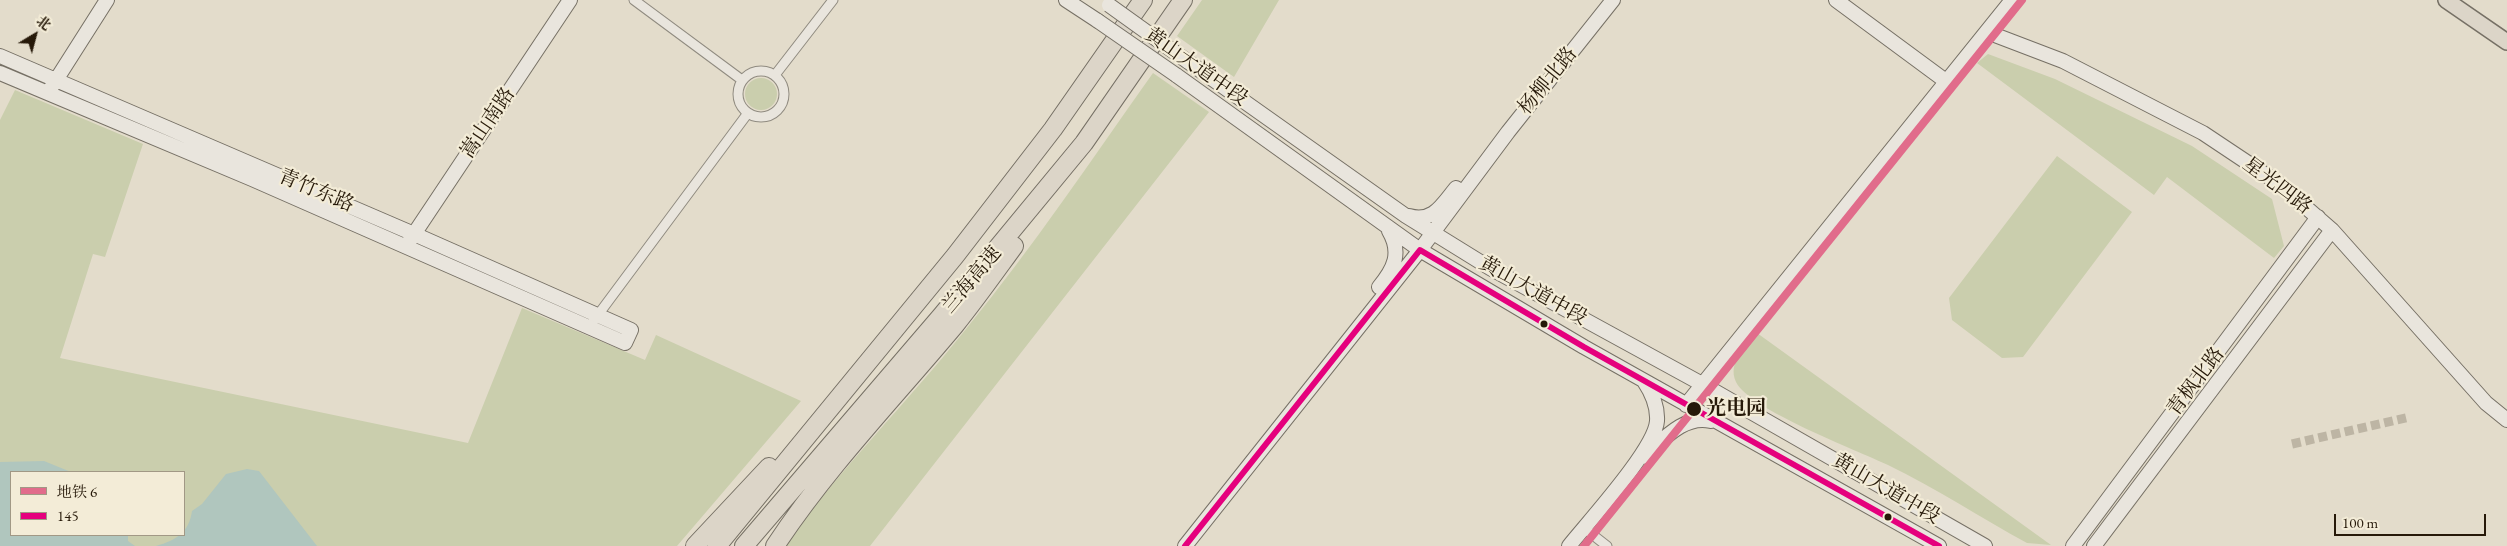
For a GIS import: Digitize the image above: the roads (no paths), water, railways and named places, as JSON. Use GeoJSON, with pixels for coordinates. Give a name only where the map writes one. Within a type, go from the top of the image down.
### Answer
{"type":"FeatureCollection","features":[{"type":"Feature","properties":{"kind":"highway","name":"兰海高速"},"geometry":{"type":"LineString","coordinates":[[872,358],[955,256],[1053,129],[1143,0]]}},
{"type":"Feature","properties":{"kind":"highway","name":"兰海高速"},"geometry":{"type":"LineString","coordinates":[[744,546],[949,308],[1084,143],[1183,0]]}},
{"type":"Feature","properties":{"kind":"highway"},"geometry":{"type":"LineString","coordinates":[[775,546],[800,508],[836,461],[955,324],[1016,243],[1084,143]]}},
{"type":"Feature","properties":{"kind":"highway"},"geometry":{"type":"LineString","coordinates":[[694,546],[872,358]]}},
{"type":"Feature","properties":{"kind":"highway"},"geometry":{"type":"LineString","coordinates":[[717,546],[872,358]]}},
{"type":"Feature","properties":{"kind":"main road"},"geometry":{"type":"LineString","coordinates":[[2446,0],[2507,42]]}},
{"type":"Feature","properties":{"kind":"street"},"geometry":{"type":"LineString","coordinates":[[48,93],[107,0]]}},
{"type":"Feature","properties":{"kind":"street","name":"嵩山南路"},"geometry":{"type":"LineString","coordinates":[[406,246],[570,0]]}},
{"type":"Feature","properties":{"kind":"street"},"geometry":{"type":"LineString","coordinates":[[634,0],[742,80]]}},
{"type":"Feature","properties":{"kind":"street"},"geometry":{"type":"LineString","coordinates":[[775,75],[833,0]]}},
{"type":"Feature","properties":{"kind":"street","name":"黄山大道中段"},"geometry":{"type":"LineString","coordinates":[[1066,0],[1098,20],[1176,75],[1389,230],[1420,250],[1718,423],[1939,546]]}},
{"type":"Feature","properties":{"kind":"street","name":"杨柳北路"},"geometry":{"type":"LineString","coordinates":[[1484,163],[1613,0]]}},
{"type":"Feature","properties":{"kind":"street"},"geometry":{"type":"LineString","coordinates":[[1836,0],[1948,82]]}},
{"type":"Feature","properties":{"kind":"street"},"geometry":{"type":"LineString","coordinates":[[1686,404],[1948,82],[2012,0]]}},
{"type":"Feature","properties":{"kind":"street","name":"黄山大道中段"},"geometry":{"type":"LineString","coordinates":[[1106,3],[1406,216],[1433,233],[1490,268],[1702,384],[1985,546]]}},
{"type":"Feature","properties":{"kind":"street","name":"星光四路"},"geometry":{"type":"LineString","coordinates":[[1987,32],[2063,61],[2203,133],[2278,183],[2332,230],[2486,403],[2507,420]]}},
{"type":"Feature","properties":{"kind":"street","name":"青竹东路"},"geometry":{"type":"LineString","coordinates":[[0,56],[598,315],[628,336],[589,326],[0,72]]}},
{"type":"Feature","properties":{"kind":"street"},"geometry":{"type":"LineString","coordinates":[[761,70],[775,75],[784,88],[782,104],[777,110],[763,117],[748,112],[739,100],[739,86],[742,80],[747,75],[761,70]]}},
{"type":"Feature","properties":{"kind":"street"},"geometry":{"type":"LineString","coordinates":[[589,326],[748,112]]}},
{"type":"Feature","properties":{"kind":"street"},"geometry":{"type":"LineString","coordinates":[[1406,216],[1422,219],[1433,215],[1464,179],[1484,163]]}},
{"type":"Feature","properties":{"kind":"street"},"geometry":{"type":"LineString","coordinates":[[1185,546],[1420,250],[1484,163]]}},
{"type":"Feature","properties":{"kind":"street","name":"青枫北路"},"geometry":{"type":"LineString","coordinates":[[2073,546],[2318,217]]}},
{"type":"Feature","properties":{"kind":"street"},"geometry":{"type":"LineString","coordinates":[[1176,546],[1388,276],[1396,254],[1395,241],[1389,230]]}},
{"type":"Feature","properties":{"kind":"street","name":"青枫北路"},"geometry":{"type":"LineString","coordinates":[[2094,546],[2332,230]]}},
{"type":"Feature","properties":{"kind":"street"},"geometry":{"type":"LineString","coordinates":[[1569,546],[1635,464],[1653,434],[1657,421],[1653,398],[1643,380]]}},
{"type":"Feature","properties":{"kind":"street"},"geometry":{"type":"LineString","coordinates":[[1635,464],[1686,423],[1700,420],[1718,423]]}},
{"type":"Feature","properties":{"kind":"street"},"geometry":{"type":"LineString","coordinates":[[1584,528],[1607,546]]}},
{"type":"Feature","properties":{"kind":"water"},"geometry":{"type":"Polygon","coordinates":[[[44,461],[69,471],[10,471],[10,536],[128,536],[128,541],[135,546],[0,546],[0,462],[44,461]]]}},
{"type":"Feature","properties":{"kind":"water"},"geometry":{"type":"Polygon","coordinates":[[[247,469],[259,471],[317,546],[156,546],[178,536],[185,536],[185,530],[192,511],[202,504],[226,474],[247,469]]]}},
{"type":"Feature","properties":{"kind":"tunnel"},"geometry":{"type":"LineString","coordinates":[[2292,444],[2410,417]]}},
{"type":"Feature","properties":{"kind":"metro line","name":"6"},"geometry":{"type":"LineString","coordinates":[[1584,546],[2022,0]]}},
{"type":"Feature","properties":{"kind":"place","name":"光电园"},"geometry":{"type":"Point","coordinates":[1694,409]}}]}
